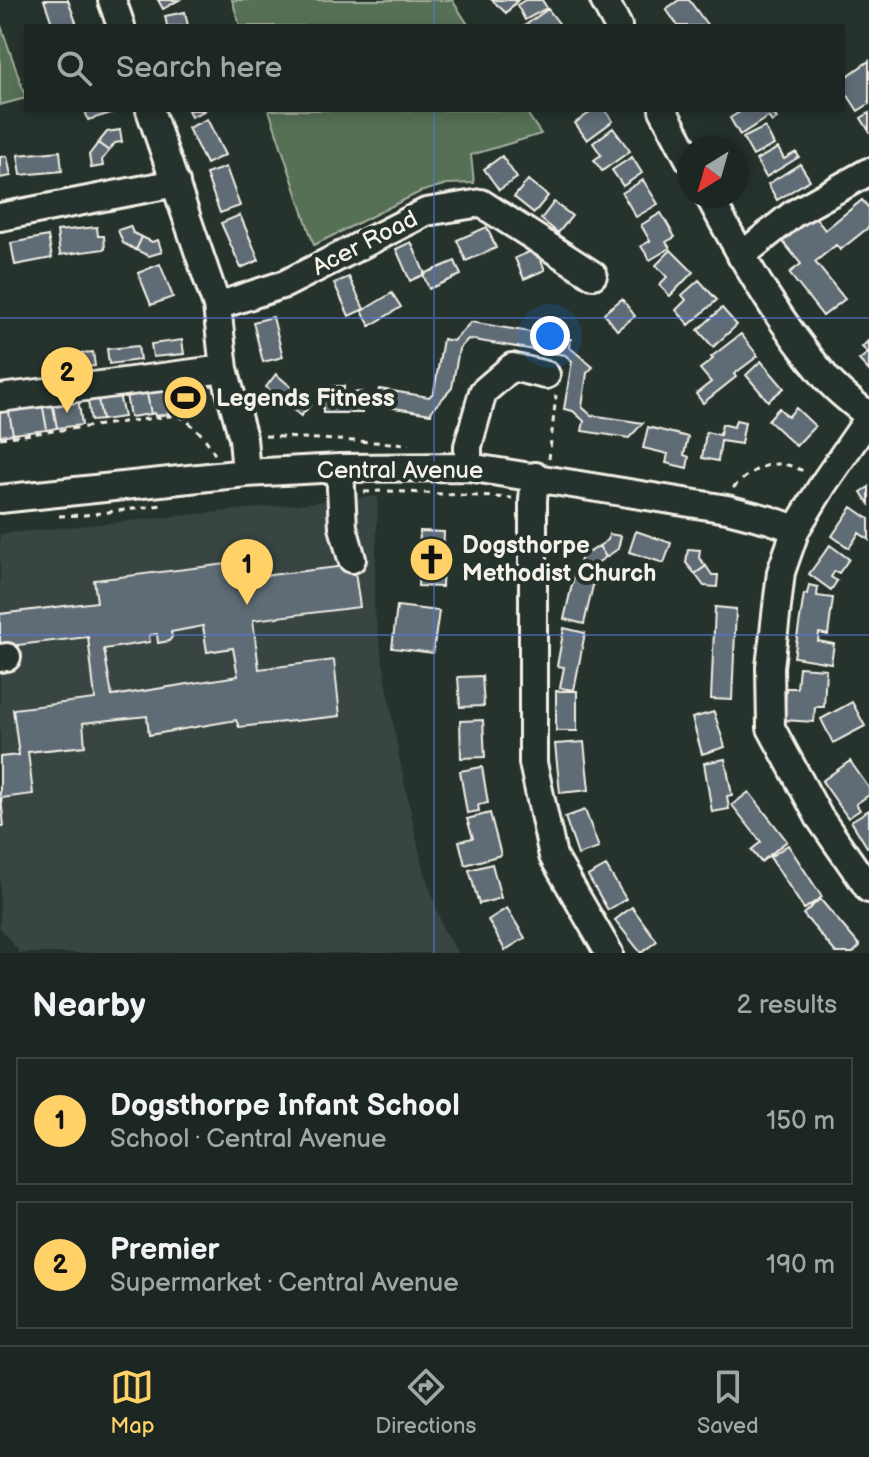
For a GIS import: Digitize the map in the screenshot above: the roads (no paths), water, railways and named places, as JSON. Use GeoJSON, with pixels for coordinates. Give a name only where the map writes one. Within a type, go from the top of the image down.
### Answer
{"type":"FeatureCollection","features":[{"type":"Feature","properties":{"kind":"street"},"geometry":{"type":"LineString","coordinates":[[112,0],[120,24]]}},
{"type":"Feature","properties":{"kind":"street"},"geometry":{"type":"LineString","coordinates":[[604,0],[617,24]]}},
{"type":"Feature","properties":{"kind":"street"},"geometry":{"type":"LineString","coordinates":[[151,112],[217,306],[224,369],[243,438],[246,473]]}},
{"type":"Feature","properties":{"kind":"street"},"geometry":{"type":"LineString","coordinates":[[664,112],[677,136]]}},
{"type":"Feature","properties":{"kind":"street"},"geometry":{"type":"LineString","coordinates":[[741,256],[793,214],[868,172]]}},
{"type":"Feature","properties":{"kind":"street"},"geometry":{"type":"LineString","coordinates":[[0,217],[176,183]]}},
{"type":"Feature","properties":{"kind":"street","name":"Acer Road"},"geometry":{"type":"LineString","coordinates":[[217,306],[285,284],[426,212],[481,203],[593,275]]}},
{"type":"Feature","properties":{"kind":"street"},"geometry":{"type":"LineString","coordinates":[[715,208],[741,256],[788,328],[829,381],[869,417],[796,529],[781,572],[770,667],[771,728],[819,817],[869,889]]}},
{"type":"Feature","properties":{"kind":"street"},"geometry":{"type":"LineString","coordinates":[[468,467],[468,446],[483,392],[512,367],[546,375]]}},
{"type":"Feature","properties":{"kind":"street"},"geometry":{"type":"LineString","coordinates":[[0,398],[224,369]]}},
{"type":"Feature","properties":{"kind":"street","name":"Central Avenue"},"geometry":{"type":"LineString","coordinates":[[0,499],[246,473],[340,468],[468,467],[537,485],[727,509],[796,529]]}},
{"type":"Feature","properties":{"kind":"street"},"geometry":{"type":"LineString","coordinates":[[340,468],[343,527],[352,559]]}},
{"type":"Feature","properties":{"kind":"street"},"geometry":{"type":"LineString","coordinates":[[537,485],[533,763],[553,856],[609,953]]}},
{"type":"Feature","properties":{"kind":"place","name":"Legends Fitness"},"geometry":{"type":"Point","coordinates":[185,398]}},
{"type":"Feature","properties":{"kind":"place","name":"Premier"},"geometry":{"type":"Point","coordinates":[67,413]}},
{"type":"Feature","properties":{"kind":"place","name":"Dogsthorpe Methodist Church"},"geometry":{"type":"Point","coordinates":[431,559]}},
{"type":"Feature","properties":{"kind":"place","name":"Dogsthorpe Infant School"},"geometry":{"type":"Point","coordinates":[247,605]}}]}
